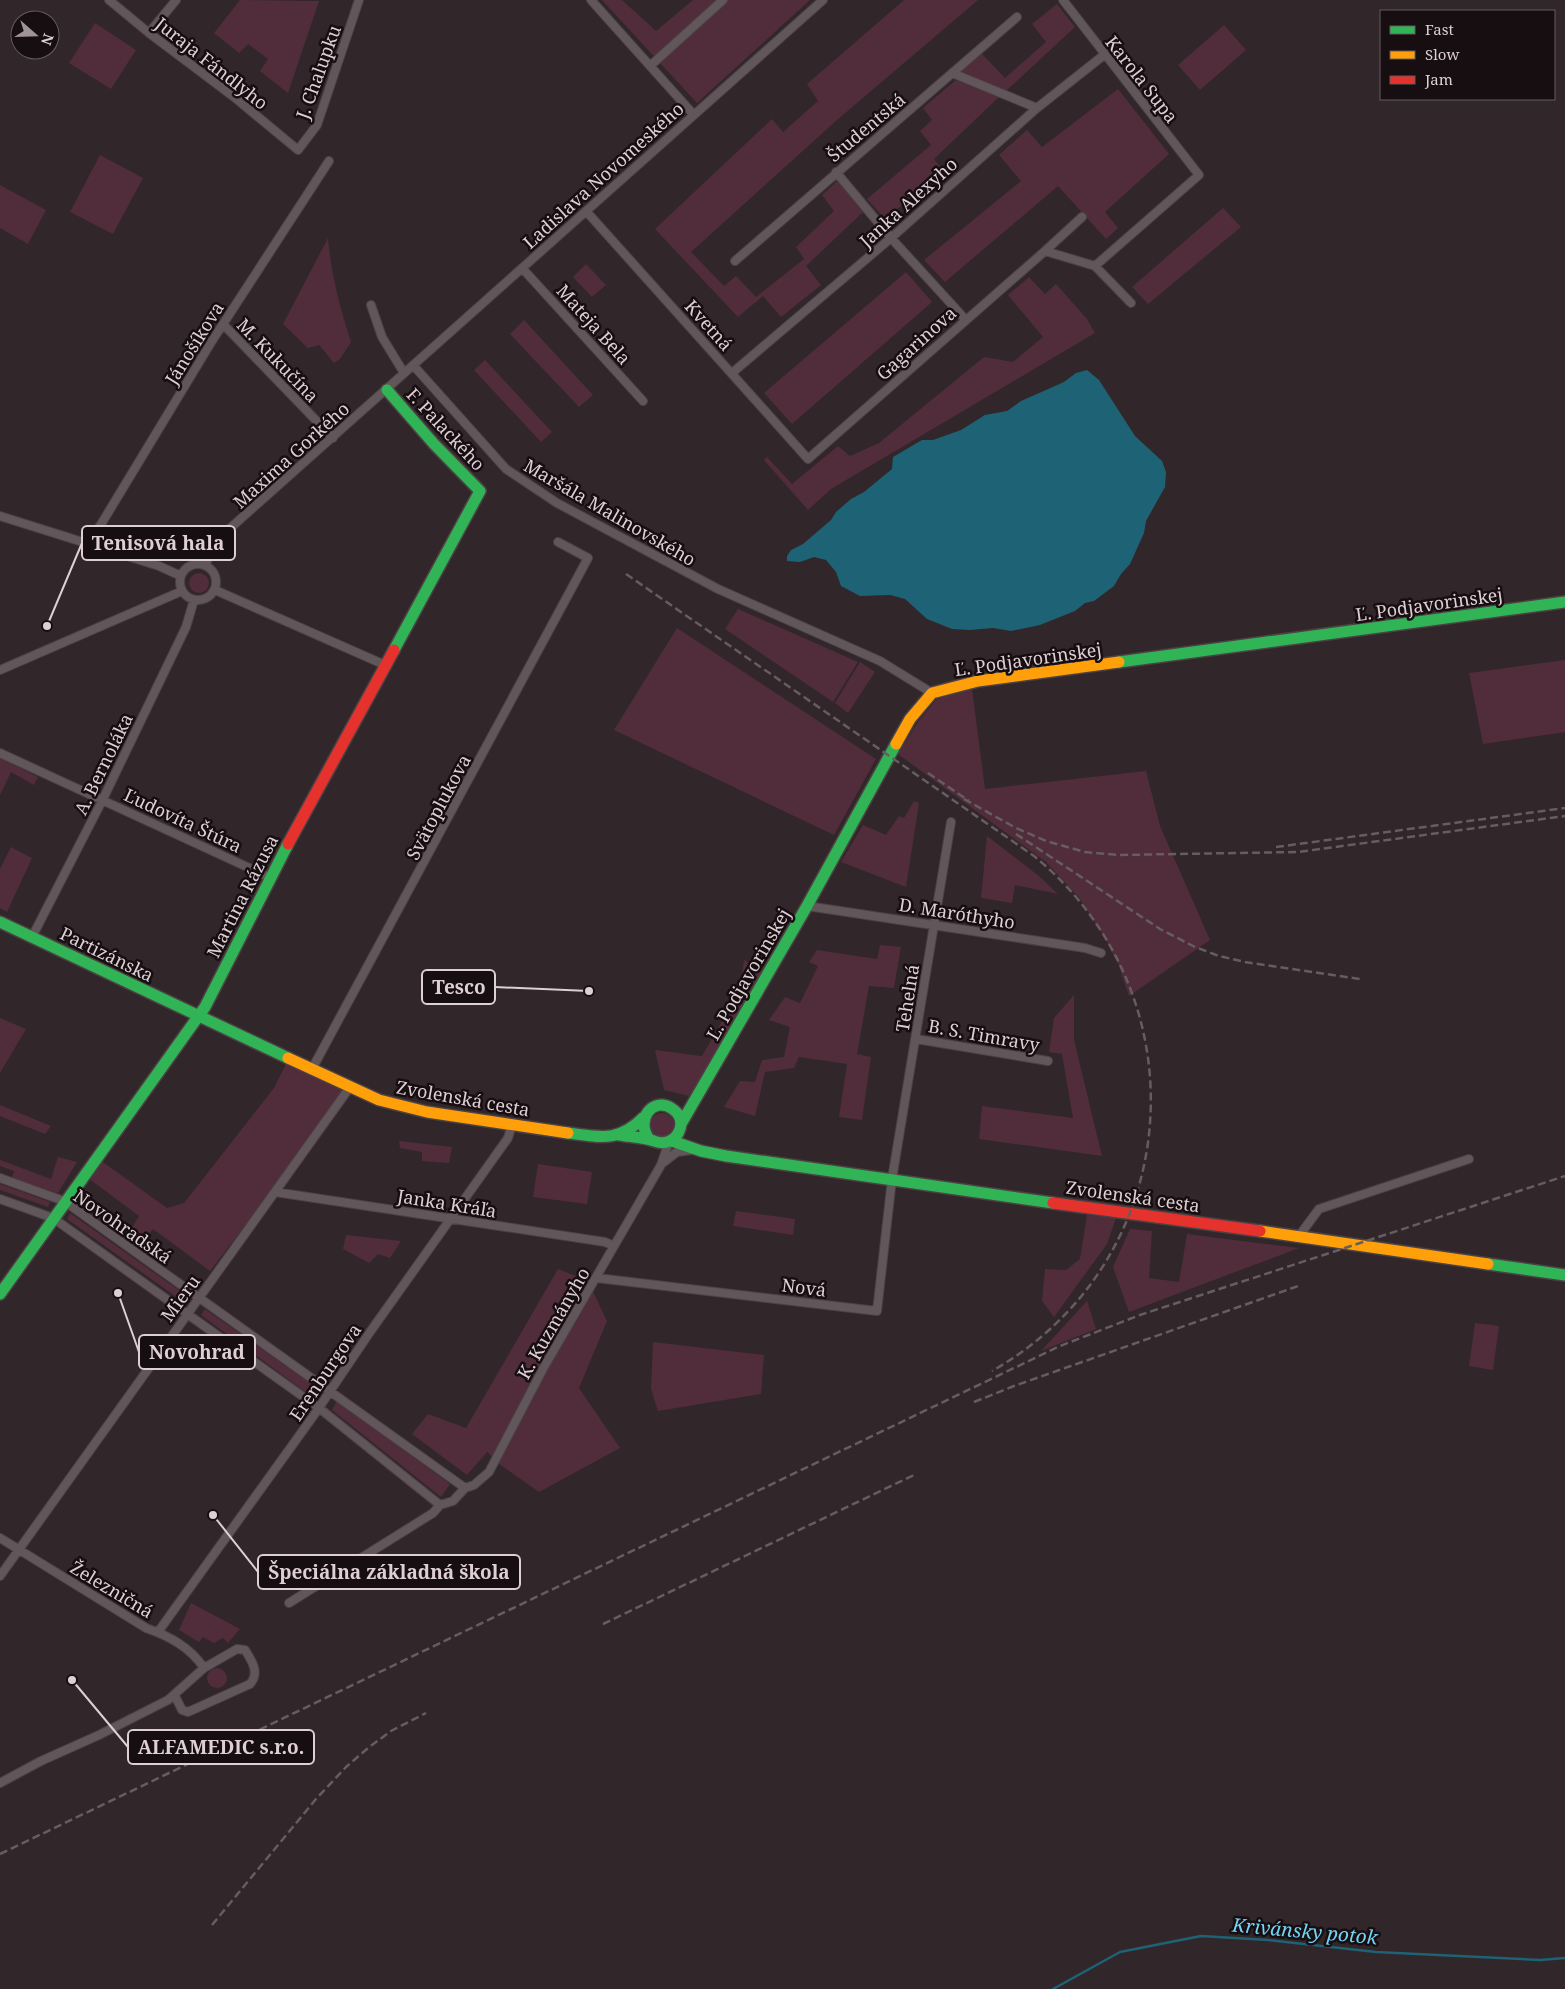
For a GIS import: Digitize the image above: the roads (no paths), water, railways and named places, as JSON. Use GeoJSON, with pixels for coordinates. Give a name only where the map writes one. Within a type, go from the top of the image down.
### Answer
{"type":"FeatureCollection","features":[{"type":"Feature","properties":{"kind":"street","name":"Juraja Fándlyho"},"geometry":{"type":"LineString","coordinates":[[109,0],[149,33],[234,97],[298,150]]}},
{"type":"Feature","properties":{"kind":"street"},"geometry":{"type":"LineString","coordinates":[[149,33],[176,0]]}},
{"type":"Feature","properties":{"kind":"street","name":"J. Chalupku"},"geometry":{"type":"LineString","coordinates":[[298,150],[317,124],[359,0]]}},
{"type":"Feature","properties":{"kind":"street"},"geometry":{"type":"LineString","coordinates":[[592,0],[694,115]]}},
{"type":"Feature","properties":{"kind":"street"},"geometry":{"type":"LineString","coordinates":[[650,66],[723,0]]}},
{"type":"Feature","properties":{"kind":"street","name":"Ladislava Novomeského"},"geometry":{"type":"LineString","coordinates":[[404,373],[823,0]]}},
{"type":"Feature","properties":{"kind":"street","name":"Karola Supa"},"geometry":{"type":"LineString","coordinates":[[1063,0],[1104,55],[1200,175],[1095,266]]}},
{"type":"Feature","properties":{"kind":"street","name":"Študentská"},"geometry":{"type":"LineString","coordinates":[[735,261],[1017,17]]}},
{"type":"Feature","properties":{"kind":"street","name":"Janka Alexyho"},"geometry":{"type":"LineString","coordinates":[[732,372],[891,238],[1037,108],[1104,55]]}},
{"type":"Feature","properties":{"kind":"street"},"geometry":{"type":"LineString","coordinates":[[952,73],[1037,108]]}},
{"type":"Feature","properties":{"kind":"street","name":"Jánošíkova"},"geometry":{"type":"LineString","coordinates":[[86,543],[100,526],[223,324],[329,161]]}},
{"type":"Feature","properties":{"kind":"street"},"geometry":{"type":"LineString","coordinates":[[836,172],[891,238],[965,319]]}},
{"type":"Feature","properties":{"kind":"street","name":"Kvetná"},"geometry":{"type":"LineString","coordinates":[[586,212],[732,372],[808,459]]}},
{"type":"Feature","properties":{"kind":"street","name":"Gagarinova"},"geometry":{"type":"LineString","coordinates":[[808,459],[1082,217]]}},
{"type":"Feature","properties":{"kind":"street"},"geometry":{"type":"LineString","coordinates":[[1045,251],[1095,266],[1131,303]]}},
{"type":"Feature","properties":{"kind":"street","name":"Mateja Bela"},"geometry":{"type":"LineString","coordinates":[[522,268],[643,401]]}},
{"type":"Feature","properties":{"kind":"street","name":"F. Palackého"},"geometry":{"type":"LineString","coordinates":[[372,305],[382,337],[404,373]]}},
{"type":"Feature","properties":{"kind":"street","name":"M. Kukučína"},"geometry":{"type":"LineString","coordinates":[[223,324],[333,438]]}},
{"type":"Feature","properties":{"kind":"street","name":"Maršála Malinovského"},"geometry":{"type":"LineString","coordinates":[[413,365],[506,470],[518,479],[571,511],[718,590],[880,662],[932,693]]}},
{"type":"Feature","properties":{"kind":"street","name":"Maxima Gorkého"},"geometry":{"type":"LineString","coordinates":[[205,565],[218,539],[404,373]]}},
{"type":"Feature","properties":{"kind":"street","name":"F. Palackého"},"geometry":{"type":"LineString","coordinates":[[386,390],[434,444],[480,491]]}},
{"type":"Feature","properties":{"kind":"street","name":"Martina Rázusa"},"geometry":{"type":"LineString","coordinates":[[0,1294],[64,1201],[205,1007],[271,878],[480,491]]}},
{"type":"Feature","properties":{"kind":"street"},"geometry":{"type":"LineString","coordinates":[[0,516],[159,566],[180,576]]}},
{"type":"Feature","properties":{"kind":"street","name":"Svätoplukova"},"geometry":{"type":"LineString","coordinates":[[312,1068],[588,558],[558,542]]}},
{"type":"Feature","properties":{"kind":"street"},"geometry":{"type":"LineString","coordinates":[[191,565],[205,565],[215,576],[214,590],[206,599],[194,600],[187,597],[179,584],[180,576],[191,565]]}},
{"type":"Feature","properties":{"kind":"street"},"geometry":{"type":"LineString","coordinates":[[214,590],[385,665]]}},
{"type":"Feature","properties":{"kind":"street"},"geometry":{"type":"LineString","coordinates":[[0,670],[182,591]]}},
{"type":"Feature","properties":{"kind":"street","name":"A. Bernoláka"},"geometry":{"type":"LineString","coordinates":[[32,937],[103,799],[186,627],[194,600]]}},
{"type":"Feature","properties":{"kind":"street","name":"Ľ. Podjavorinskej"},"geometry":{"type":"LineString","coordinates":[[681,1126],[807,906],[889,755],[910,719],[932,693],[978,681],[1565,602]]}},
{"type":"Feature","properties":{"kind":"street","name":"Ľudovíta Štúra"},"geometry":{"type":"LineString","coordinates":[[0,753],[271,878]]}},
{"type":"Feature","properties":{"kind":"street","name":"Tehelná"},"geometry":{"type":"LineString","coordinates":[[892,1179],[951,822]]}},
{"type":"Feature","properties":{"kind":"street","name":"D. Maróthyho"},"geometry":{"type":"LineString","coordinates":[[807,906],[1085,948],[1101,953]]}},
{"type":"Feature","properties":{"kind":"street","name":"Partizánska"},"geometry":{"type":"LineString","coordinates":[[0,922],[198,1017]]}},
{"type":"Feature","properties":{"kind":"street","name":"Zvolenská cesta"},"geometry":{"type":"LineString","coordinates":[[198,1017],[350,1087],[400,1107],[606,1138],[619,1135],[639,1123],[649,1110],[658,1106],[672,1108]]}},
{"type":"Feature","properties":{"kind":"street","name":"B. S. Timravy"},"geometry":{"type":"LineString","coordinates":[[916,1039],[1048,1061]]}},
{"type":"Feature","properties":{"kind":"street","name":"Mieru"},"geometry":{"type":"LineString","coordinates":[[0,1576],[350,1087]]}},
{"type":"Feature","properties":{"kind":"street"},"geometry":{"type":"LineString","coordinates":[[672,1108],[682,1106],[696,1099]]}},
{"type":"Feature","properties":{"kind":"street"},"geometry":{"type":"LineString","coordinates":[[672,1108],[679,1115],[681,1126],[697,1150]]}},
{"type":"Feature","properties":{"kind":"street"},"geometry":{"type":"LineString","coordinates":[[644,1117],[643,1129],[652,1141],[661,1165]]}},
{"type":"Feature","properties":{"kind":"street","name":"Erenburgova"},"geometry":{"type":"LineString","coordinates":[[158,1632],[319,1408],[370,1332],[508,1138],[512,1125]]}},
{"type":"Feature","properties":{"kind":"street"},"geometry":{"type":"LineString","coordinates":[[671,1142],[681,1126]]}},
{"type":"Feature","properties":{"kind":"street","name":"Zvolenská cesta"},"geometry":{"type":"LineString","coordinates":[[619,1135],[652,1141],[671,1142],[726,1156],[1565,1275]]}},
{"type":"Feature","properties":{"kind":"street","name":"K. Kuzmányho"},"geometry":{"type":"LineString","coordinates":[[290,1603],[433,1513],[440,1505],[453,1501],[465,1488],[490,1472],[544,1367],[661,1165],[671,1142]]}},
{"type":"Feature","properties":{"kind":"street","name":"K. Kuzmányho"},"geometry":{"type":"LineString","coordinates":[[661,1165],[677,1152],[697,1150]]}},
{"type":"Feature","properties":{"kind":"street"},"geometry":{"type":"LineString","coordinates":[[1298,1236],[1319,1209],[1469,1159]]}},
{"type":"Feature","properties":{"kind":"street","name":"Novohradská"},"geometry":{"type":"LineString","coordinates":[[0,1178],[64,1201],[465,1488]]}},
{"type":"Feature","properties":{"kind":"street","name":"Nová"},"geometry":{"type":"LineString","coordinates":[[597,1278],[877,1311],[892,1179]]}},
{"type":"Feature","properties":{"kind":"street","name":"Janka Kráľa"},"geometry":{"type":"LineString","coordinates":[[275,1192],[605,1242],[614,1246]]}},
{"type":"Feature","properties":{"kind":"street","name":"Novohradská"},"geometry":{"type":"LineString","coordinates":[[0,1199],[53,1218],[319,1408],[440,1505]]}},
{"type":"Feature","properties":{"kind":"street","name":"Železničná"},"geometry":{"type":"LineString","coordinates":[[0,1538],[146,1628],[158,1632],[190,1651],[204,1668]]}},
{"type":"Feature","properties":{"kind":"street"},"geometry":{"type":"LineString","coordinates":[[0,1783],[174,1696],[204,1668],[240,1648],[247,1652],[255,1667],[256,1674],[250,1684],[188,1712],[182,1710],[174,1696]]}},
{"type":"Feature","properties":{"kind":"water"},"geometry":{"type":"Polygon","coordinates":[[[1087,370],[1099,380],[1135,436],[1162,461],[1166,472],[1165,487],[1146,521],[1144,533],[1130,564],[1114,586],[1094,601],[1085,603],[1075,611],[1040,625],[1011,631],[993,628],[952,629],[927,619],[905,599],[890,595],[860,596],[841,586],[836,572],[826,560],[814,557],[800,562],[787,561],[787,556],[791,550],[803,544],[831,520],[836,512],[851,499],[864,492],[892,469],[893,457],[922,440],[933,440],[961,430],[985,415],[1007,411],[1021,401],[1064,382],[1076,373],[1087,370]]]}},
{"type":"Feature","properties":{"kind":"waterway","name":"Krivánsky potok"},"geometry":{"type":"LineString","coordinates":[[1053,1989],[1120,1952],[1201,1936],[1268,1940],[1376,1952],[1540,1960],[1565,1958]]}},
{"type":"Feature","properties":{"kind":"railway"},"geometry":{"type":"LineString","coordinates":[[626,574],[1034,856],[1089,914],[1127,980],[1147,1051],[1150,1125],[1136,1197],[1104,1264],[1057,1323],[992,1371]]}},
{"type":"Feature","properties":{"kind":"railway"},"geometry":{"type":"LineString","coordinates":[[928,773],[969,801]]}},
{"type":"Feature","properties":{"kind":"railway"},"geometry":{"type":"LineString","coordinates":[[964,799],[1016,828],[1046,841],[1085,852],[1118,855],[1298,852],[1565,816]]}},
{"type":"Feature","properties":{"kind":"railway"},"geometry":{"type":"LineString","coordinates":[[1276,847],[1565,808]]}},
{"type":"Feature","properties":{"kind":"railway"},"geometry":{"type":"LineString","coordinates":[[1016,834],[1160,929],[1195,947],[1219,956],[1245,962],[1360,979]]}},
{"type":"Feature","properties":{"kind":"railway"},"geometry":{"type":"LineString","coordinates":[[0,1854],[1060,1346],[1140,1315],[1565,1176]]}},
{"type":"Feature","properties":{"kind":"railway"},"geometry":{"type":"LineString","coordinates":[[974,1402],[1014,1386],[1301,1285]]}},
{"type":"Feature","properties":{"kind":"railway"},"geometry":{"type":"LineString","coordinates":[[603,1624],[916,1474]]}},
{"type":"Feature","properties":{"kind":"railway"},"geometry":{"type":"LineString","coordinates":[[212,1925],[316,1799],[346,1767],[391,1731],[426,1713]]}},
{"type":"Feature","properties":{"kind":"place","name":"Tenisová hala"},"geometry":{"type":"Point","coordinates":[47,626]}},
{"type":"Feature","properties":{"kind":"place","name":"Tesco"},"geometry":{"type":"Point","coordinates":[589,991]}},
{"type":"Feature","properties":{"kind":"place","name":"Novohrad"},"geometry":{"type":"Point","coordinates":[118,1293]}},
{"type":"Feature","properties":{"kind":"place","name":"Špeciálna základná škola"},"geometry":{"type":"Point","coordinates":[213,1515]}},
{"type":"Feature","properties":{"kind":"place","name":"ALFAMEDIC s.r.o."},"geometry":{"type":"Point","coordinates":[72,1680]}}]}
